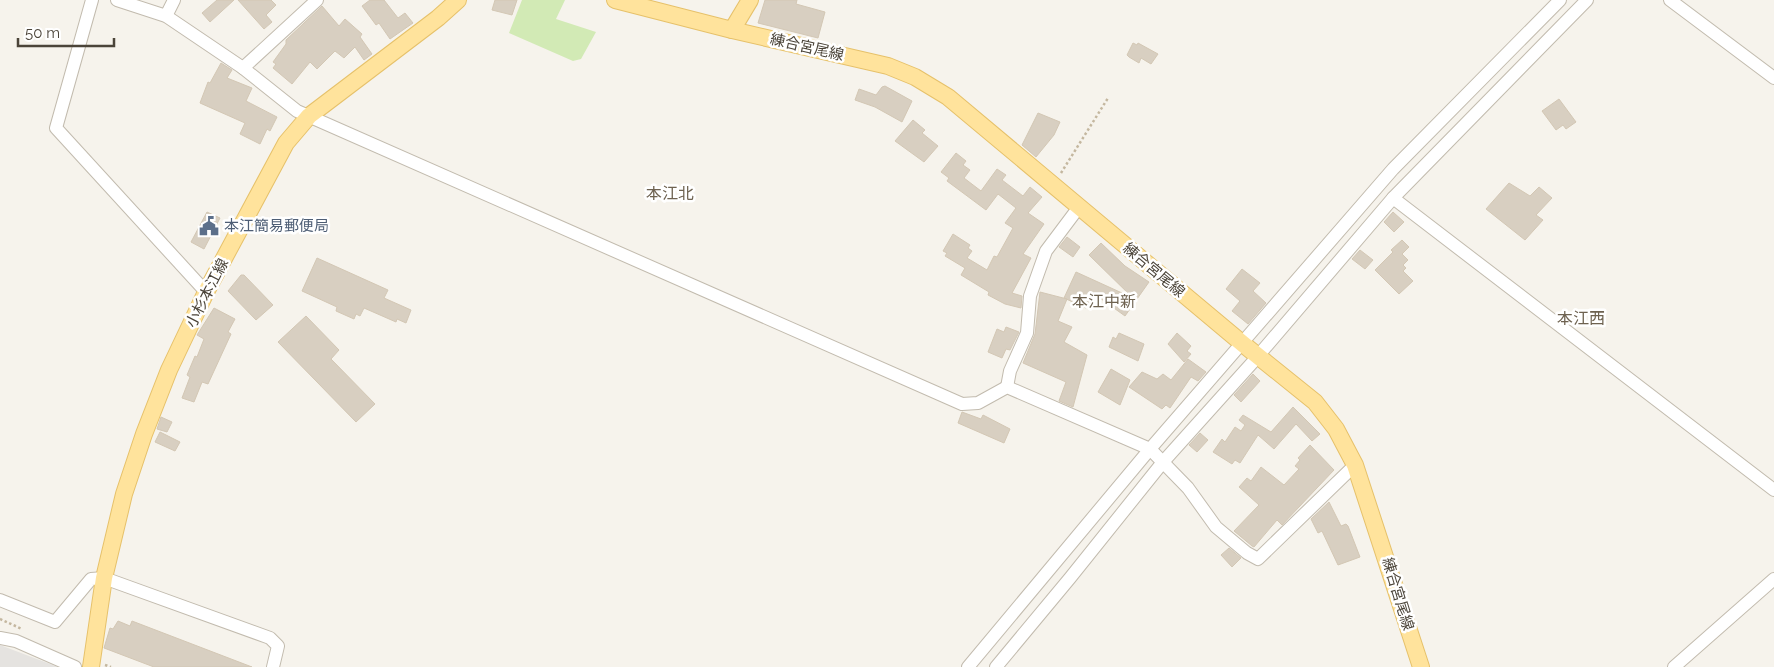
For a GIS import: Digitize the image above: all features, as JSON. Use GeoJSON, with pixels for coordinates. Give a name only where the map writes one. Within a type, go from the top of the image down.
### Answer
{"type":"FeatureCollection","features":[{"type":"Feature","properties":{"kind":"main road","name":"小杉本江線"},"geometry":{"type":"LineString","coordinates":[[91,667],[104,578],[124,494],[144,434],[169,370],[206,292],[286,143],[309,116],[438,18],[458,0]]}},
{"type":"Feature","properties":{"kind":"main road"},"geometry":{"type":"LineString","coordinates":[[615,0],[732,30],[750,0]]}},
{"type":"Feature","properties":{"kind":"main road","name":"練合宮尾線"},"geometry":{"type":"LineString","coordinates":[[732,30],[888,66],[915,77],[948,97],[1315,402],[1336,429],[1355,465],[1420,667]]}},
{"type":"Feature","properties":{"kind":"street"},"geometry":{"type":"LineString","coordinates":[[92,0],[56,128],[206,292]]}},
{"type":"Feature","properties":{"kind":"street"},"geometry":{"type":"LineString","coordinates":[[117,0],[166,16],[243,68],[297,111],[962,404],[978,403],[1007,387]]}},
{"type":"Feature","properties":{"kind":"street"},"geometry":{"type":"LineString","coordinates":[[166,16],[174,0]]}},
{"type":"Feature","properties":{"kind":"street"},"geometry":{"type":"LineString","coordinates":[[243,68],[317,0]]}},
{"type":"Feature","properties":{"kind":"street"},"geometry":{"type":"LineString","coordinates":[[968,667],[1150,448],[1243,344],[1393,169],[1560,0]]}},
{"type":"Feature","properties":{"kind":"street"},"geometry":{"type":"LineString","coordinates":[[996,667],[1163,462],[1393,198],[1586,0]]}},
{"type":"Feature","properties":{"kind":"street"},"geometry":{"type":"LineString","coordinates":[[1670,0],[1774,78]]}},
{"type":"Feature","properties":{"kind":"street"},"geometry":{"type":"LineString","coordinates":[[1393,198],[1774,490]]}},
{"type":"Feature","properties":{"kind":"street"},"geometry":{"type":"LineString","coordinates":[[1007,387],[1010,371],[1027,333],[1030,296],[1046,251],[1079,207]]}},
{"type":"Feature","properties":{"kind":"street"},"geometry":{"type":"LineString","coordinates":[[1007,387],[1150,448],[1188,488],[1216,527],[1247,553],[1258,559],[1355,465]]}},
{"type":"Feature","properties":{"kind":"street"},"geometry":{"type":"LineString","coordinates":[[0,600],[55,622],[91,579],[104,578],[270,638],[278,646],[272,667]]}},
{"type":"Feature","properties":{"kind":"street"},"geometry":{"type":"LineString","coordinates":[[1674,667],[1774,579]]}},
{"type":"Feature","properties":{"kind":"street"},"geometry":{"type":"LineString","coordinates":[[0,638],[16,641],[75,667]]}},
{"type":"Feature","properties":{"kind":"path"},"geometry":{"type":"LineString","coordinates":[[1053,185],[1108,98]]}},
{"type":"Feature","properties":{"kind":"green space"},"geometry":{"type":"Polygon","coordinates":[[[522,0],[565,0],[556,19],[596,32],[581,59],[573,61],[509,33],[522,0]]]}},
{"type":"Feature","properties":{"kind":"shaded area"},"geometry":{"type":"Polygon","coordinates":[[[0,645],[58,667],[0,667],[0,645]]]}},
{"type":"Feature","properties":{"kind":"building"},"geometry":{"type":"Polygon","coordinates":[[[217,0],[234,0],[210,22],[202,13],[217,0]]]}},
{"type":"Feature","properties":{"kind":"building"},"geometry":{"type":"Polygon","coordinates":[[[238,0],[271,0],[276,5],[266,15],[272,22],[264,29],[238,0]]]}},
{"type":"Feature","properties":{"kind":"building"},"geometry":{"type":"Polygon","coordinates":[[[370,0],[384,0],[398,18],[405,13],[413,23],[390,39],[379,23],[376,25],[362,6],[370,0]]]}},
{"type":"Feature","properties":{"kind":"building"},"geometry":{"type":"Polygon","coordinates":[[[495,0],[517,0],[512,15],[492,10],[495,0]]]}},
{"type":"Feature","properties":{"kind":"building"},"geometry":{"type":"Polygon","coordinates":[[[765,0],[797,0],[796,4],[825,12],[818,38],[758,23],[765,0]]]}},
{"type":"Feature","properties":{"kind":"building"},"geometry":{"type":"Polygon","coordinates":[[[322,6],[339,26],[345,19],[362,34],[360,37],[372,54],[364,60],[355,47],[344,58],[335,51],[317,69],[310,62],[292,84],[273,68],[276,64],[273,62],[286,44],[286,40],[322,6]]]}},
{"type":"Feature","properties":{"kind":"building"},"geometry":{"type":"Polygon","coordinates":[[[1133,43],[1137,45],[1138,43],[1158,54],[1151,64],[1141,58],[1139,63],[1127,55],[1133,43]]]}},
{"type":"Feature","properties":{"kind":"building"},"geometry":{"type":"Polygon","coordinates":[[[221,63],[232,70],[227,78],[252,88],[246,101],[277,117],[270,131],[267,129],[260,144],[240,134],[245,123],[200,103],[208,82],[210,83],[221,63]]]}},
{"type":"Feature","properties":{"kind":"building"},"geometry":{"type":"Polygon","coordinates":[[[885,86],[912,101],[902,122],[875,107],[855,100],[859,89],[876,95],[885,86]]]}},
{"type":"Feature","properties":{"kind":"building"},"geometry":{"type":"Polygon","coordinates":[[[1559,99],[1576,122],[1566,129],[1563,125],[1556,130],[1542,111],[1559,99]]]}},
{"type":"Feature","properties":{"kind":"building"},"geometry":{"type":"Polygon","coordinates":[[[1038,113],[1060,122],[1054,135],[1036,157],[1022,145],[1038,113]]]}},
{"type":"Feature","properties":{"kind":"building"},"geometry":{"type":"Polygon","coordinates":[[[913,120],[925,130],[922,133],[938,146],[924,162],[895,141],[913,120]]]}},
{"type":"Feature","properties":{"kind":"building"},"geometry":{"type":"Polygon","coordinates":[[[956,153],[966,161],[963,165],[970,170],[964,178],[981,191],[997,169],[1006,175],[1002,180],[1023,196],[1030,187],[1042,197],[1028,213],[1044,224],[1023,254],[1031,258],[1012,293],[1022,296],[1021,308],[1005,304],[988,295],[989,292],[961,275],[965,268],[945,256],[947,253],[943,251],[953,234],[970,245],[968,248],[972,251],[967,258],[987,270],[994,256],[997,257],[1013,228],[1005,223],[1016,208],[998,194],[986,210],[947,181],[949,178],[941,172],[956,153]]]}},
{"type":"Feature","properties":{"kind":"building"},"geometry":{"type":"Polygon","coordinates":[[[1509,183],[1530,196],[1539,187],[1552,198],[1536,215],[1543,220],[1525,240],[1486,209],[1509,183]]]}},
{"type":"Feature","properties":{"kind":"building"},"geometry":{"type":"Polygon","coordinates":[[[207,212],[220,218],[204,249],[191,242],[207,212]]]}},
{"type":"Feature","properties":{"kind":"building"},"geometry":{"type":"Polygon","coordinates":[[[1393,212],[1404,222],[1394,232],[1384,222],[1393,212]]]}},
{"type":"Feature","properties":{"kind":"building"},"geometry":{"type":"Polygon","coordinates":[[[1067,237],[1080,247],[1073,257],[1059,247],[1067,237]]]}},
{"type":"Feature","properties":{"kind":"building"},"geometry":{"type":"Polygon","coordinates":[[[1402,240],[1409,247],[1402,254],[1408,260],[1403,265],[1406,268],[1403,271],[1413,281],[1399,294],[1375,270],[1402,240]]]}},
{"type":"Feature","properties":{"kind":"building"},"geometry":{"type":"Polygon","coordinates":[[[1101,243],[1125,266],[1149,282],[1125,316],[1093,293],[1086,308],[1064,298],[1076,272],[1133,298],[1089,255],[1101,243]]]}},
{"type":"Feature","properties":{"kind":"building"},"geometry":{"type":"Polygon","coordinates":[[[1360,250],[1373,260],[1365,269],[1352,259],[1360,250]]]}},
{"type":"Feature","properties":{"kind":"building"},"geometry":{"type":"Polygon","coordinates":[[[317,258],[388,290],[384,298],[411,310],[406,323],[397,319],[396,322],[364,308],[360,316],[356,314],[354,319],[336,311],[337,307],[302,291],[317,258]]]}},
{"type":"Feature","properties":{"kind":"building"},"geometry":{"type":"Polygon","coordinates":[[[1242,269],[1260,283],[1253,291],[1266,303],[1248,324],[1232,311],[1240,301],[1226,289],[1242,269]]]}},
{"type":"Feature","properties":{"kind":"building"},"geometry":{"type":"Polygon","coordinates":[[[241,275],[244,275],[273,305],[256,320],[228,291],[241,275]]]}},
{"type":"Feature","properties":{"kind":"building"},"geometry":{"type":"Polygon","coordinates":[[[1040,292],[1067,299],[1058,321],[1072,327],[1064,342],[1087,355],[1073,407],[1059,401],[1066,382],[1023,363],[1035,334],[1040,292]]]}},
{"type":"Feature","properties":{"kind":"building"},"geometry":{"type":"Polygon","coordinates":[[[214,308],[235,319],[228,332],[231,334],[208,384],[202,382],[194,402],[182,398],[190,377],[187,375],[204,339],[197,335],[214,308]]]}},
{"type":"Feature","properties":{"kind":"building"},"geometry":{"type":"Polygon","coordinates":[[[306,316],[339,350],[331,359],[375,404],[356,422],[278,342],[306,316]]]}},
{"type":"Feature","properties":{"kind":"building"},"geometry":{"type":"Polygon","coordinates":[[[1006,327],[1019,332],[1010,350],[1006,349],[1002,358],[988,352],[997,329],[1004,332],[1006,327]]]}},
{"type":"Feature","properties":{"kind":"building"},"geometry":{"type":"Polygon","coordinates":[[[1119,333],[1144,344],[1138,361],[1109,347],[1113,337],[1116,339],[1119,333]]]}},
{"type":"Feature","properties":{"kind":"building"},"geometry":{"type":"Polygon","coordinates":[[[1177,333],[1191,346],[1187,351],[1191,354],[1184,362],[1168,344],[1177,333]]]}},
{"type":"Feature","properties":{"kind":"building"},"geometry":{"type":"Polygon","coordinates":[[[1188,359],[1206,372],[1198,381],[1191,377],[1170,408],[1166,405],[1162,409],[1129,387],[1142,372],[1157,379],[1163,374],[1171,380],[1188,359]]]}},
{"type":"Feature","properties":{"kind":"building"},"geometry":{"type":"Polygon","coordinates":[[[1111,369],[1130,380],[1120,405],[1098,392],[1111,369]]]}},
{"type":"Feature","properties":{"kind":"building"},"geometry":{"type":"Polygon","coordinates":[[[1253,374],[1260,381],[1241,402],[1234,395],[1253,374]]]}},
{"type":"Feature","properties":{"kind":"building"},"geometry":{"type":"Polygon","coordinates":[[[1293,407],[1320,434],[1312,441],[1296,424],[1274,449],[1258,435],[1240,463],[1235,460],[1232,464],[1213,452],[1222,439],[1225,442],[1235,427],[1241,431],[1245,425],[1239,420],[1243,415],[1271,432],[1293,407]]]}},
{"type":"Feature","properties":{"kind":"building"},"geometry":{"type":"Polygon","coordinates":[[[962,412],[981,419],[983,415],[1010,429],[1004,443],[958,423],[962,412]]]}},
{"type":"Feature","properties":{"kind":"building"},"geometry":{"type":"Polygon","coordinates":[[[161,417],[172,422],[167,432],[157,429],[161,417]]]}},
{"type":"Feature","properties":{"kind":"building"},"geometry":{"type":"Polygon","coordinates":[[[160,432],[180,442],[175,451],[155,442],[160,432]]]}},
{"type":"Feature","properties":{"kind":"building"},"geometry":{"type":"Polygon","coordinates":[[[1200,433],[1208,440],[1197,452],[1189,445],[1200,433]]]}},
{"type":"Feature","properties":{"kind":"building"},"geometry":{"type":"Polygon","coordinates":[[[1310,445],[1334,470],[1282,525],[1277,520],[1254,547],[1252,546],[1234,531],[1259,505],[1239,487],[1247,478],[1251,481],[1261,467],[1284,485],[1299,469],[1295,466],[1300,460],[1298,458],[1310,445]]]}},
{"type":"Feature","properties":{"kind":"building"},"geometry":{"type":"Polygon","coordinates":[[[1329,502],[1341,526],[1346,524],[1348,526],[1360,557],[1338,565],[1322,531],[1318,533],[1311,519],[1329,502]]]}},
{"type":"Feature","properties":{"kind":"building"},"geometry":{"type":"Polygon","coordinates":[[[1229,548],[1241,558],[1232,567],[1221,555],[1229,548]]]}},
{"type":"Feature","properties":{"kind":"building"},"geometry":{"type":"Polygon","coordinates":[[[118,621],[130,626],[132,621],[252,667],[154,667],[104,648],[110,628],[113,629],[118,621]]]}},
{"type":"Feature","properties":{"kind":"place","name":"本江簡易郵便局"},"geometry":{"type":"Point","coordinates":[209,226]}},
{"type":"Feature","properties":{"kind":"district","name":"本江北"},"geometry":{"type":"Point","coordinates":[670,193]}},
{"type":"Feature","properties":{"kind":"district","name":"本江中新"},"geometry":{"type":"Point","coordinates":[1104,301]}},
{"type":"Feature","properties":{"kind":"district","name":"本江西"},"geometry":{"type":"Point","coordinates":[1581,318]}}]}
